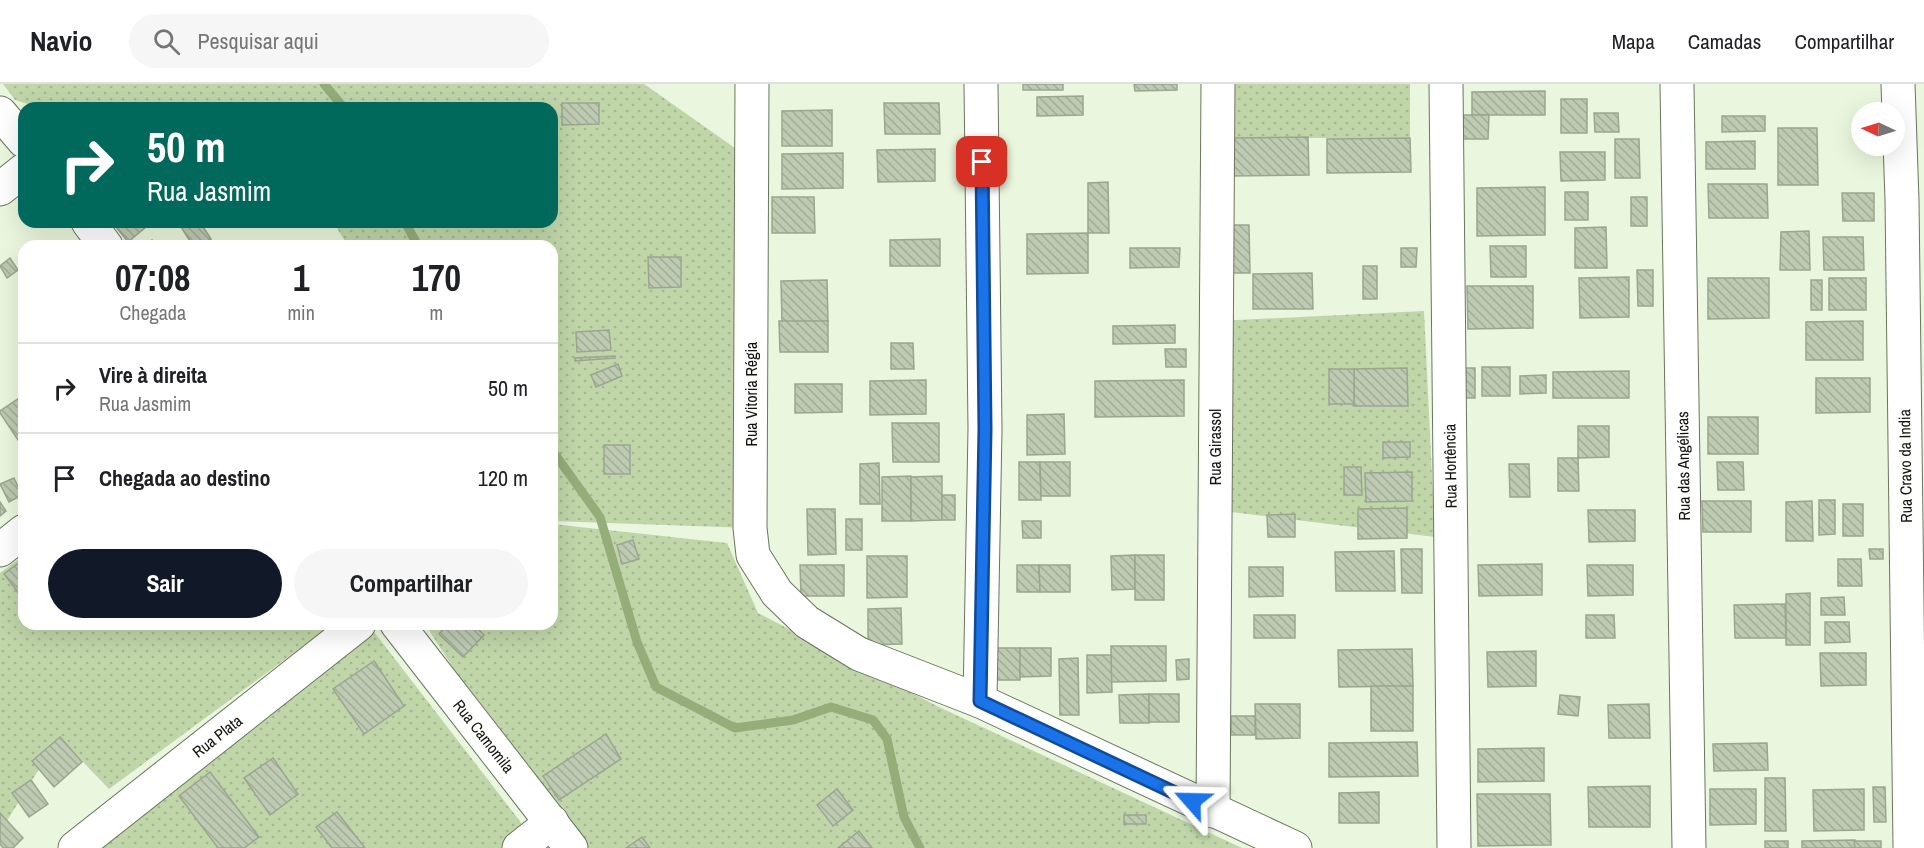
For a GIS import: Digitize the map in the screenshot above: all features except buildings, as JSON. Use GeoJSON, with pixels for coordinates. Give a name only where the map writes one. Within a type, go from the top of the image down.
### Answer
{"type":"FeatureCollection","features":[{"type":"Feature","properties":{"kind":"street","name":"Rua Vitoria Régia"},"geometry":{"type":"LineString","coordinates":[[752,84],[750,528],[753,555],[777,593],[807,622],[859,654],[980,701],[1295,848]]}},
{"type":"Feature","properties":{"kind":"street"},"geometry":{"type":"LineString","coordinates":[[980,701],[985,429],[981,84]]}},
{"type":"Feature","properties":{"kind":"street","name":"Rua Girassol"},"geometry":{"type":"LineString","coordinates":[[1213,811],[1218,84]]}},
{"type":"Feature","properties":{"kind":"street","name":"Rua Hortência"},"geometry":{"type":"LineString","coordinates":[[1446,84],[1455,848]]}},
{"type":"Feature","properties":{"kind":"street","name":"Rua das Angélicas"},"geometry":{"type":"LineString","coordinates":[[1677,84],[1689,848]]}},
{"type":"Feature","properties":{"kind":"street","name":"Rua Cravo da India"},"geometry":{"type":"LineString","coordinates":[[1898,84],[1902,201],[1910,848]]}},
{"type":"Feature","properties":{"kind":"street"},"geometry":{"type":"LineString","coordinates":[[0,113],[18,134]]}},
{"type":"Feature","properties":{"kind":"street"},"geometry":{"type":"LineString","coordinates":[[0,189],[18,175]]}},
{"type":"Feature","properties":{"kind":"street"},"geometry":{"type":"LineString","coordinates":[[0,550],[18,536]]}},
{"type":"Feature","properties":{"kind":"street","name":"Rua Plata"},"geometry":{"type":"LineString","coordinates":[[75,848],[351,630]]}},
{"type":"Feature","properties":{"kind":"street","name":"Rua Camomila"},"geometry":{"type":"LineString","coordinates":[[402,630],[561,835]]}},
{"type":"Feature","properties":{"kind":"street"},"geometry":{"type":"LineString","coordinates":[[519,848],[561,835]]}},
{"type":"Feature","properties":{"kind":"green space"},"geometry":{"type":"Polygon","coordinates":[[[3,84],[644,84],[752,160],[750,528],[558,521],[558,240],[344,240],[337,228],[558,228],[558,102],[21,102],[15,100],[3,84]]]}},
{"type":"Feature","properties":{"kind":"green space"},"geometry":{"type":"Polygon","coordinates":[[[1232,84],[1410,84],[1410,138],[1233,138],[1232,84]]]}},
{"type":"Feature","properties":{"kind":"green space"},"geometry":{"type":"Polygon","coordinates":[[[1424,311],[1435,537],[1215,510],[1216,321],[1424,311]]]}},
{"type":"Feature","properties":{"kind":"green space"},"geometry":{"type":"Polygon","coordinates":[[[558,525],[727,543],[758,613],[939,707],[1242,848],[568,848],[429,630],[558,630],[558,525]]]}},
{"type":"Feature","properties":{"kind":"green space"},"geometry":{"type":"Polygon","coordinates":[[[18,560],[18,630],[325,630],[109,789],[59,737],[0,832],[0,573],[18,560]]]}},
{"type":"Feature","properties":{"kind":"green space"},"geometry":{"type":"Polygon","coordinates":[[[361,630],[373,630],[538,848],[101,848],[361,630]]]}},
{"type":"Feature","properties":{"kind":"waterway"},"geometry":{"type":"LineString","coordinates":[[324,84],[339,102]]}},
{"type":"Feature","properties":{"kind":"waterway"},"geometry":{"type":"LineString","coordinates":[[408,228],[415,240]]}},
{"type":"Feature","properties":{"kind":"waterway"},"geometry":{"type":"LineString","coordinates":[[558,458],[600,517],[637,642],[656,687],[735,728],[793,720],[831,707],[873,720],[887,739],[904,817],[920,848]]}},
{"type":"Feature","properties":{"kind":"route"},"geometry":{"type":"LineString","coordinates":[[982,162],[985,429],[980,701],[1192,801]]}}]}
